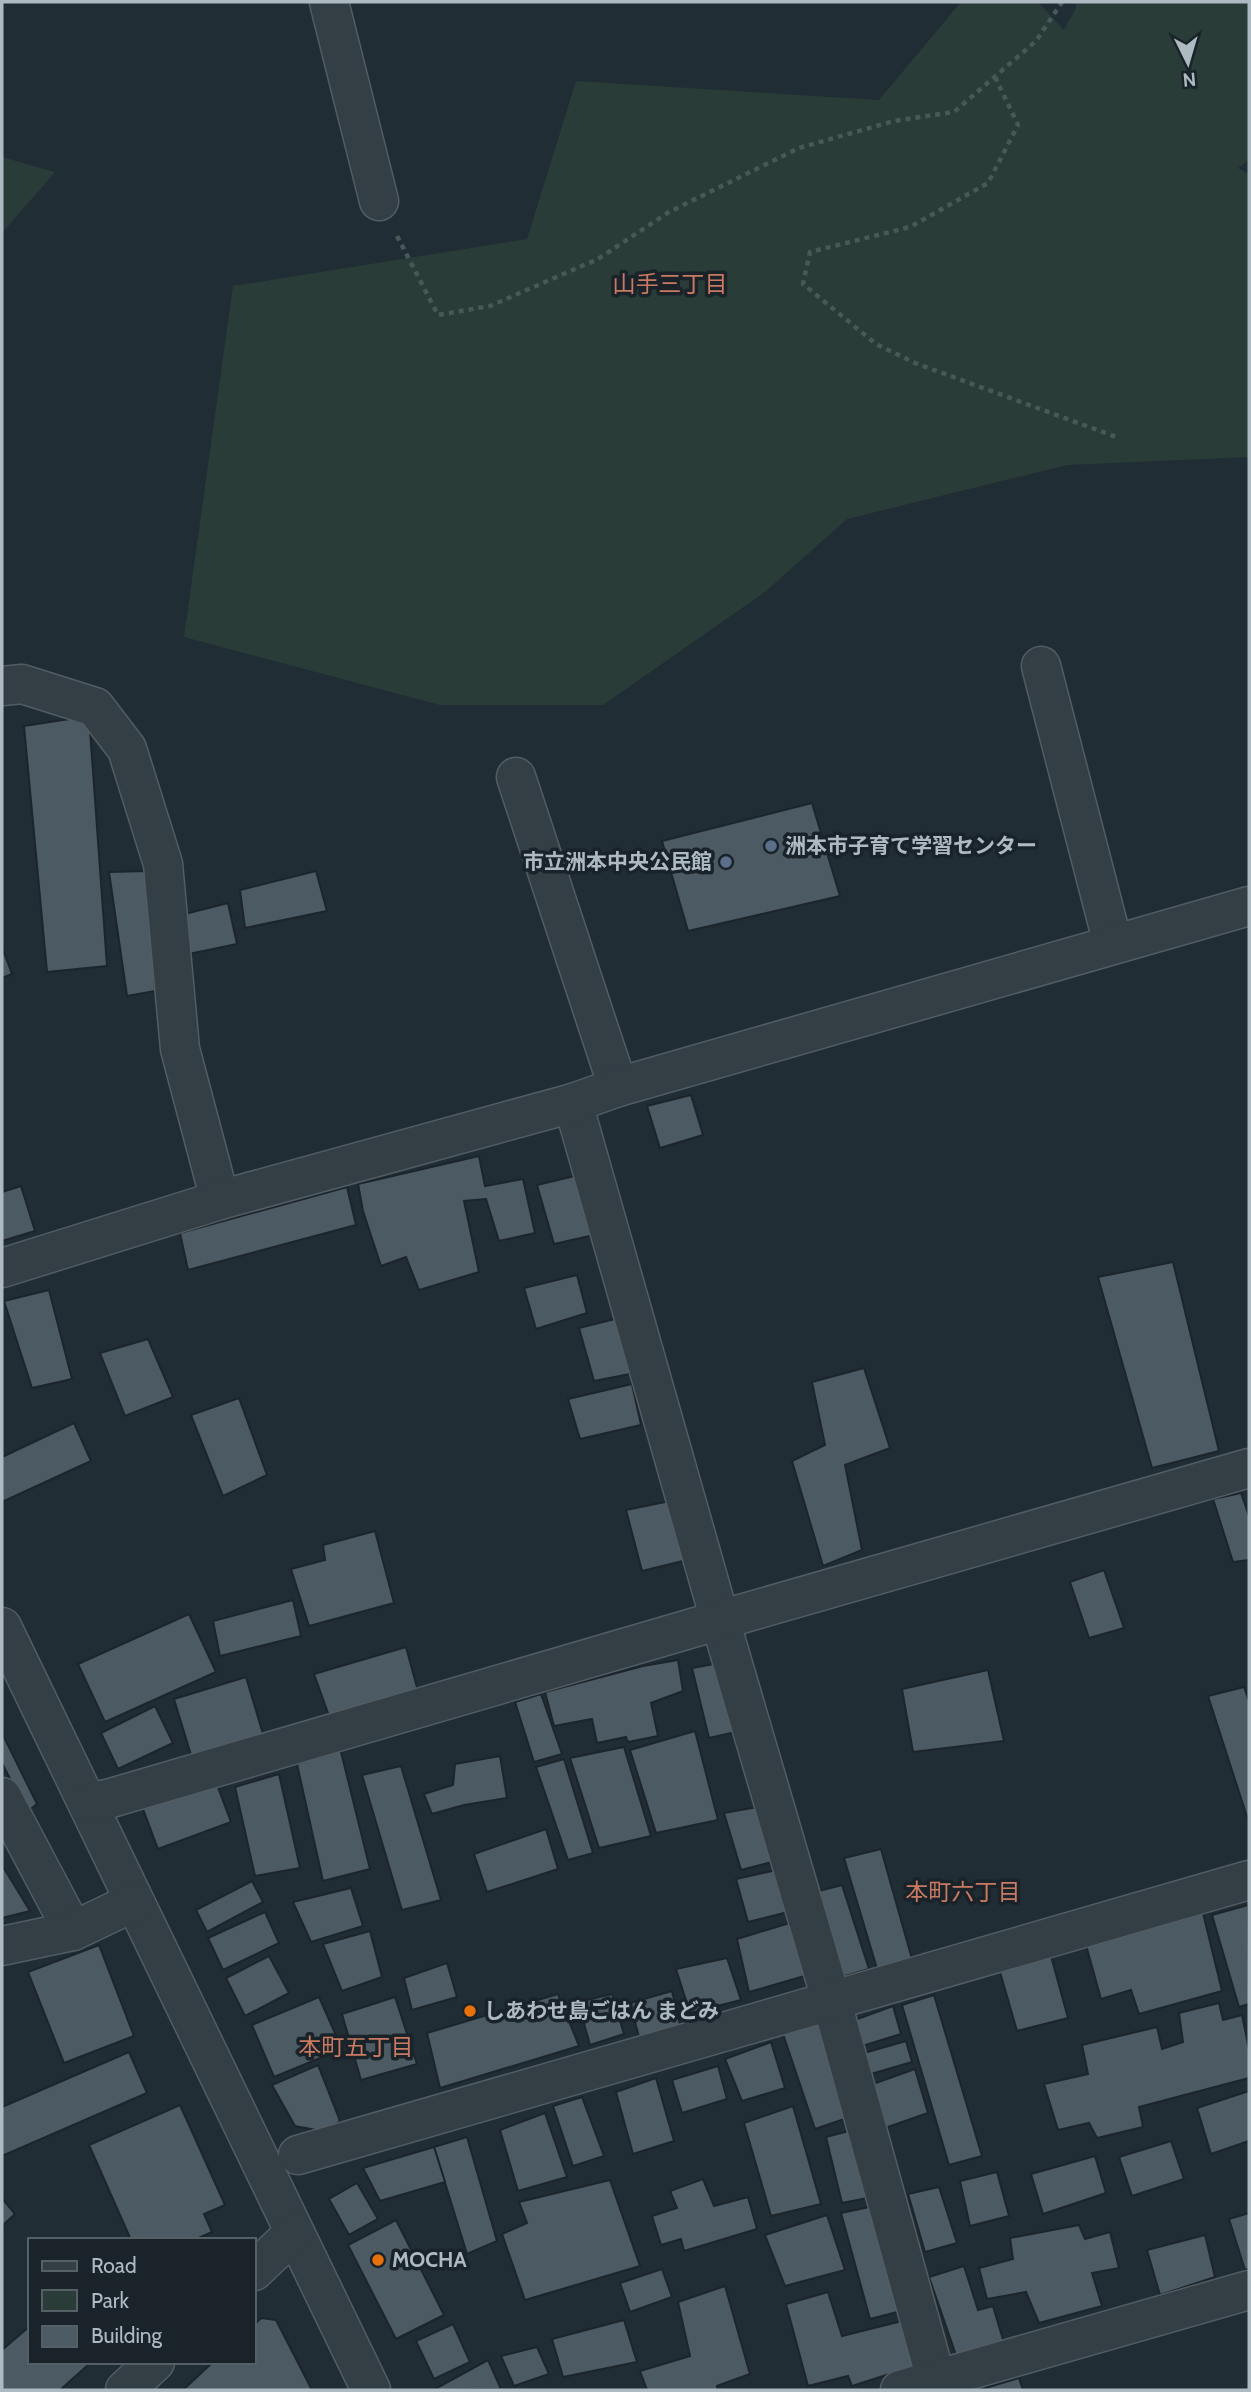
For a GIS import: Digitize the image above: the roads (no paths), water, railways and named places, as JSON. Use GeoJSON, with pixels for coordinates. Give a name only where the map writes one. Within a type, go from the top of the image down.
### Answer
{"type":"FeatureCollection","features":[{"type":"Feature","properties":{"kind":"street"},"geometry":{"type":"LineString","coordinates":[[329,2],[379,201]]}},
{"type":"Feature","properties":{"kind":"street"},"geometry":{"type":"LineString","coordinates":[[1041,666],[1113,944]]}},
{"type":"Feature","properties":{"kind":"street"},"geometry":{"type":"LineString","coordinates":[[2,686],[22,684],[95,707],[127,749],[163,864],[180,1049],[220,1200]]}},
{"type":"Feature","properties":{"kind":"street"},"geometry":{"type":"LineString","coordinates":[[516,778],[618,1087]]}},
{"type":"Feature","properties":{"kind":"street"},"geometry":{"type":"LineString","coordinates":[[2,1268],[220,1200],[573,1103],[618,1087],[1249,906]]}},
{"type":"Feature","properties":{"kind":"street"},"geometry":{"type":"LineString","coordinates":[[573,1103],[831,1999],[925,2387],[1249,2290]]}},
{"type":"Feature","properties":{"kind":"street"},"geometry":{"type":"LineString","coordinates":[[88,1803],[1249,1468]]}},
{"type":"Feature","properties":{"kind":"street"},"geometry":{"type":"LineString","coordinates":[[2,1627],[371,2390]]}},
{"type":"Feature","properties":{"kind":"street"},"geometry":{"type":"LineString","coordinates":[[2,1797],[73,1931]]}},
{"type":"Feature","properties":{"kind":"street"},"geometry":{"type":"LineString","coordinates":[[298,2155],[1249,1880]]}},
{"type":"Feature","properties":{"kind":"street"},"geometry":{"type":"LineString","coordinates":[[2,1946],[73,1931],[134,1902]]}},
{"type":"Feature","properties":{"kind":"street"},"geometry":{"type":"LineString","coordinates":[[256,2269],[294,2233]]}},
{"type":"Feature","properties":{"kind":"street"},"geometry":{"type":"LineString","coordinates":[[125,2390],[153,2364]]}},
{"type":"Feature","properties":{"kind":"place","name":"洲本市子育て学習センター"},"geometry":{"type":"Point","coordinates":[771,846]}},
{"type":"Feature","properties":{"kind":"place","name":"市立洲本中央公民館"},"geometry":{"type":"Point","coordinates":[726,862]}},
{"type":"Feature","properties":{"kind":"place","name":"しあわせ島ごはん まどみ"},"geometry":{"type":"Point","coordinates":[470,2011]}},
{"type":"Feature","properties":{"kind":"place","name":"MOCHA"},"geometry":{"type":"Point","coordinates":[378,2260]}},
{"type":"Feature","properties":{"kind":"district","name":"山手三丁目"},"geometry":{"type":"Point","coordinates":[670,284]}},
{"type":"Feature","properties":{"kind":"district","name":"本町六丁目"},"geometry":{"type":"Point","coordinates":[963,1892]}},
{"type":"Feature","properties":{"kind":"district","name":"本町五丁目"},"geometry":{"type":"Point","coordinates":[356,2047]}}]}
